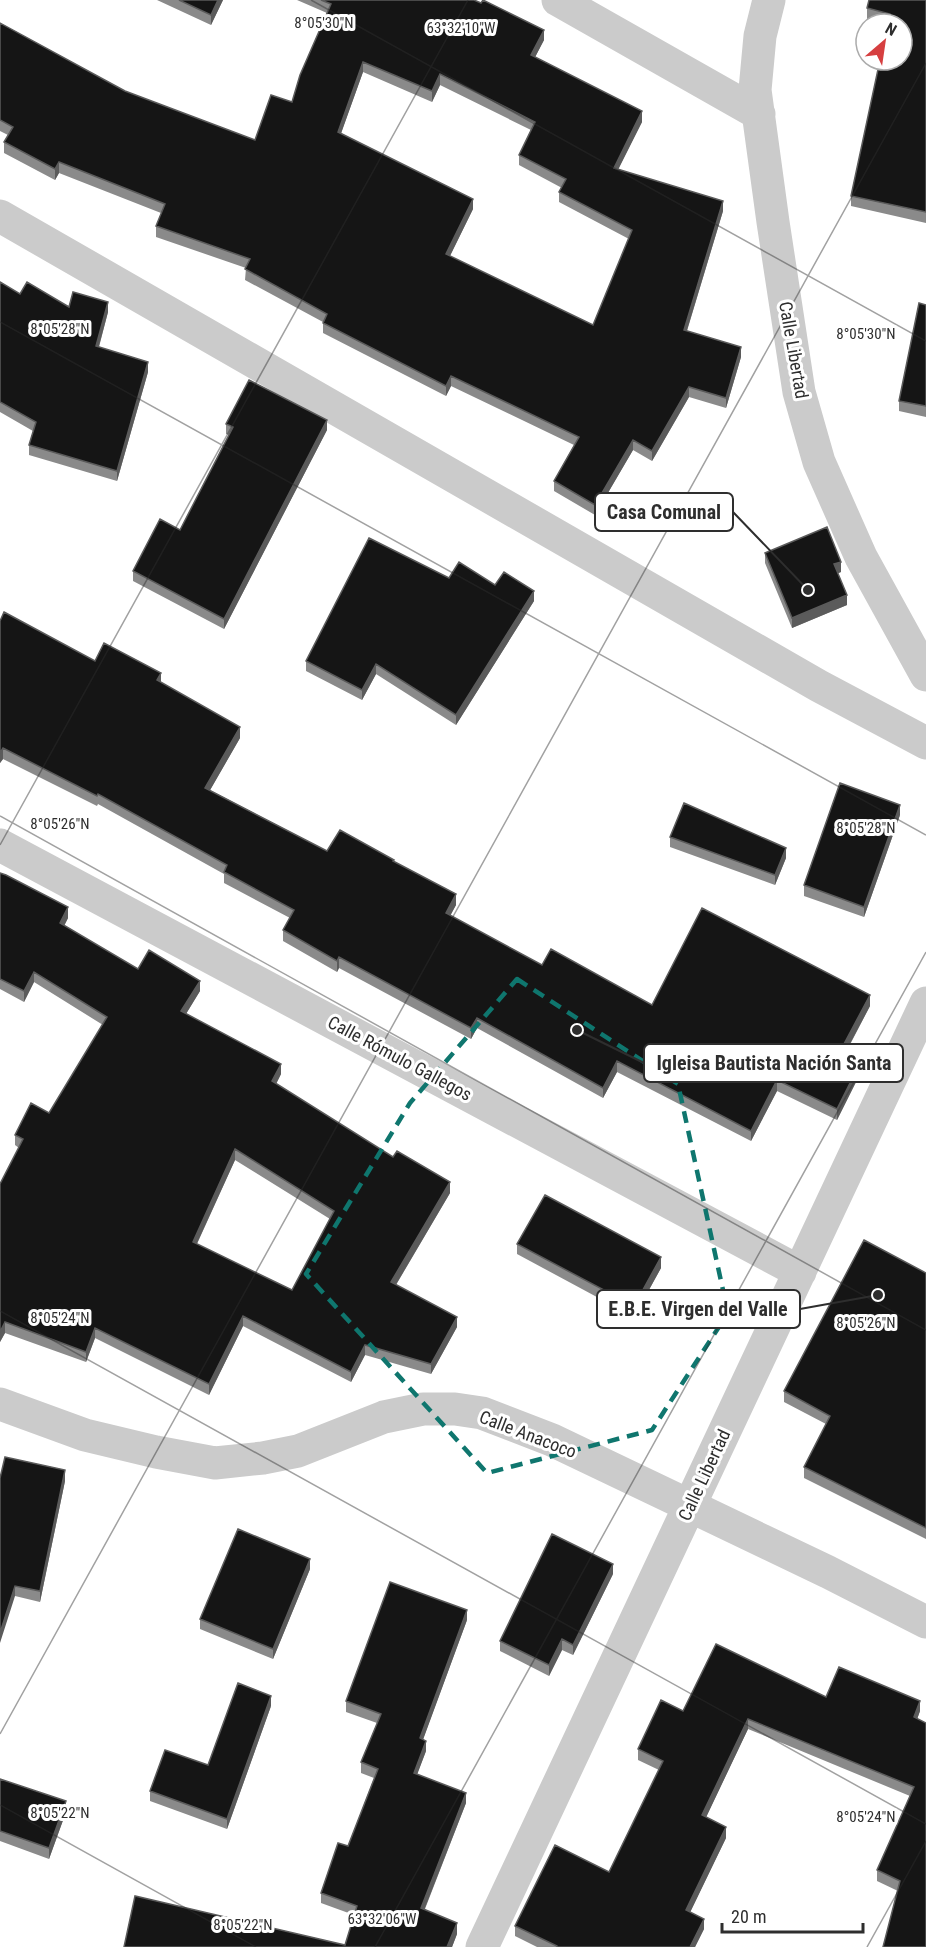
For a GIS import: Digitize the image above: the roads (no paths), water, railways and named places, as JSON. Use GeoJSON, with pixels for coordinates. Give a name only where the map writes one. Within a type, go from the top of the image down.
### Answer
{"type":"FeatureCollection","features":[{"type":"Feature","properties":{"kind":"street"},"geometry":{"type":"LineString","coordinates":[[558,0],[759,114]]}},
{"type":"Feature","properties":{"kind":"street","name":"Calle Libertad"},"geometry":{"type":"LineString","coordinates":[[769,0],[760,36],[755,90],[799,392],[819,462],[861,556],[926,675]]}},
{"type":"Feature","properties":{"kind":"street"},"geometry":{"type":"LineString","coordinates":[[0,216],[819,686],[926,743]]}},
{"type":"Feature","properties":{"kind":"street","name":"Calle Rómulo Gallegos"},"geometry":{"type":"LineString","coordinates":[[0,845],[800,1272]]}},
{"type":"Feature","properties":{"kind":"street","name":"Calle Libertad"},"geometry":{"type":"LineString","coordinates":[[482,1947],[926,1004]]}},
{"type":"Feature","properties":{"kind":"street","name":"Calle Anacoco"},"geometry":{"type":"LineString","coordinates":[[0,1404],[84,1435],[215,1463],[263,1458],[298,1451],[384,1417],[423,1409],[455,1409],[482,1413],[552,1440],[828,1572],[926,1623]]}},
{"type":"Feature","properties":{"kind":"place","name":"Casa Comunal"},"geometry":{"type":"Point","coordinates":[808,590]}},
{"type":"Feature","properties":{"kind":"place","name":"Igleisa Bautista Nación Santa"},"geometry":{"type":"Point","coordinates":[577,1030]}},
{"type":"Feature","properties":{"kind":"place","name":"E.B.E. Virgen del Valle"},"geometry":{"type":"Point","coordinates":[878,1295]}}]}
